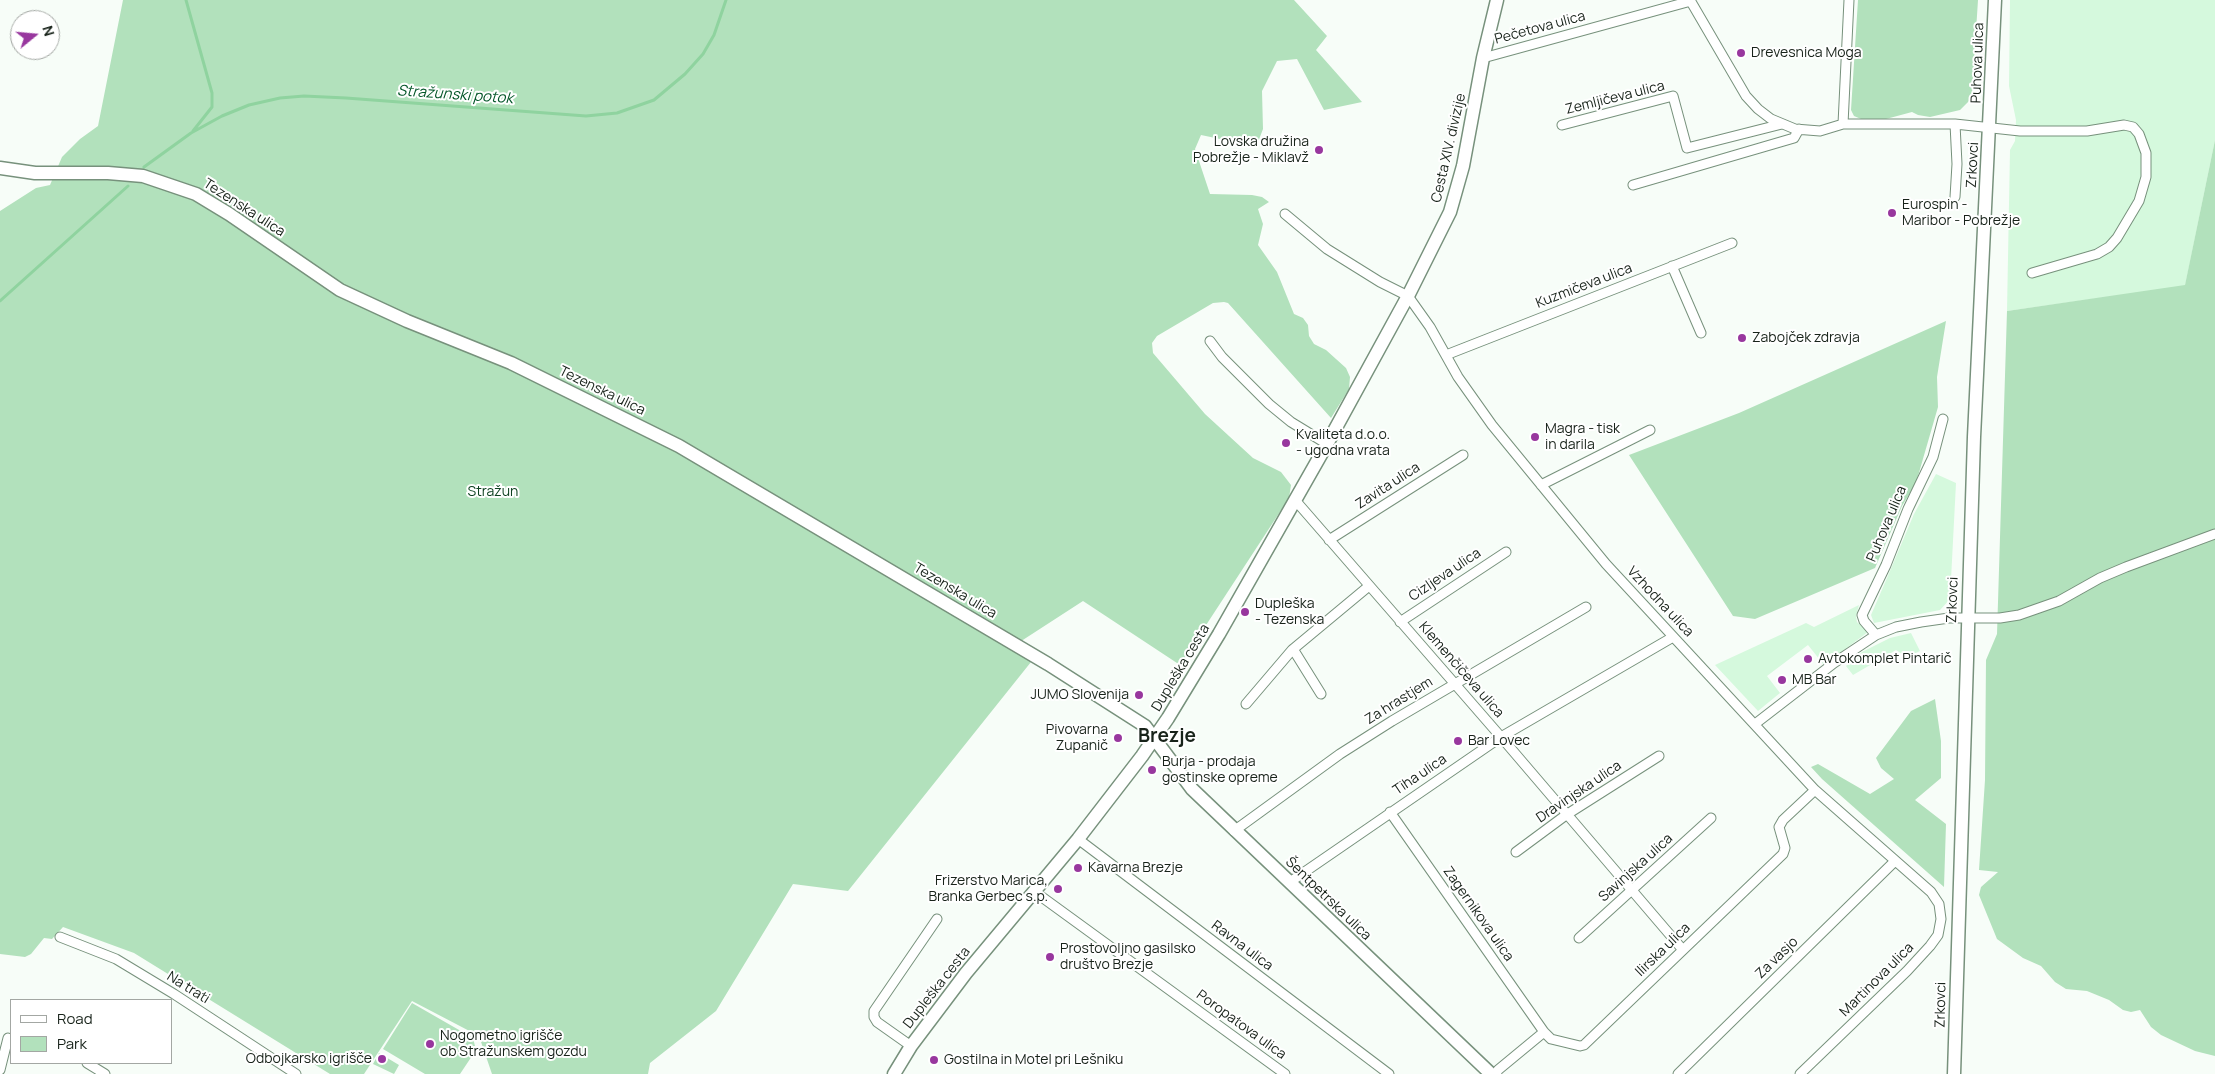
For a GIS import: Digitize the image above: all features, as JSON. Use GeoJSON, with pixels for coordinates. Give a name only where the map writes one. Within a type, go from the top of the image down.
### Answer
{"type":"FeatureCollection","features":[{"type":"Feature","properties":{"kind":"street","name":"Cesta XIV. divizije"},"geometry":{"type":"LineString","coordinates":[[1408,296],[1443,228],[1456,195],[1467,148],[1483,58],[1497,0]]}},
{"type":"Feature","properties":{"kind":"street"},"geometry":{"type":"LineString","coordinates":[[1843,124],[1849,0]]}},
{"type":"Feature","properties":{"kind":"street","name":"Puhova ulica"},"geometry":{"type":"LineString","coordinates":[[1990,127],[1995,0]]}},
{"type":"Feature","properties":{"kind":"street","name":"Pečetova ulica"},"geometry":{"type":"LineString","coordinates":[[1483,58],[1690,1]]}},
{"type":"Feature","properties":{"kind":"street"},"geometry":{"type":"LineString","coordinates":[[1690,1],[1746,96],[1758,109],[1782,124],[1799,129],[1820,131],[1843,124],[1955,124],[2006,130],[2087,130],[2124,125],[2133,127],[2144,145],[2147,162],[2144,190],[2132,214],[2109,247],[2075,262],[2032,273]]}},
{"type":"Feature","properties":{"kind":"street","name":"Zemljičeva ulica"},"geometry":{"type":"LineString","coordinates":[[1562,125],[1673,96],[1687,148],[1782,124]]}},
{"type":"Feature","properties":{"kind":"street"},"geometry":{"type":"LineString","coordinates":[[1955,124],[1957,164],[1955,197]]}},
{"type":"Feature","properties":{"kind":"street","name":"Zrkovci"},"geometry":{"type":"LineString","coordinates":[[1954,1074],[1967,619],[1974,437],[1990,127]]}},
{"type":"Feature","properties":{"kind":"street"},"geometry":{"type":"LineString","coordinates":[[1632,184],[1794,138],[1799,129]]}},
{"type":"Feature","properties":{"kind":"street","name":"Tezenska ulica"},"geometry":{"type":"LineString","coordinates":[[0,168],[35,173],[112,173],[143,176],[196,194],[229,214],[340,290],[400,318],[511,363],[678,446],[1048,664],[1140,722],[1154,738]]}},
{"type":"Feature","properties":{"kind":"street"},"geometry":{"type":"LineString","coordinates":[[1285,214],[1328,249],[1380,282],[1408,296]]}},
{"type":"Feature","properties":{"kind":"street","name":"Kuzmičeva ulica"},"geometry":{"type":"LineString","coordinates":[[1446,355],[1732,243]]}},
{"type":"Feature","properties":{"kind":"street"},"geometry":{"type":"LineString","coordinates":[[1672,266],[1701,333]]}},
{"type":"Feature","properties":{"kind":"street","name":"Vzhodna ulica"},"geometry":{"type":"LineString","coordinates":[[1408,296],[1472,397],[1606,564],[1815,790],[1931,892]]}},
{"type":"Feature","properties":{"kind":"street","name":"Dupleška cesta"},"geometry":{"type":"LineString","coordinates":[[894,1074],[912,1046],[966,973],[1078,839],[1154,738],[1219,634],[1327,444],[1408,296]]}},
{"type":"Feature","properties":{"kind":"street"},"geometry":{"type":"LineString","coordinates":[[1210,340],[1222,357],[1269,404],[1291,422],[1327,444]]}},
{"type":"Feature","properties":{"kind":"street","name":"Puhova ulica"},"geometry":{"type":"LineString","coordinates":[[1876,635],[1864,621],[1862,615],[1886,565],[1908,509],[1932,456],[1943,419]]}},
{"type":"Feature","properties":{"kind":"street"},"geometry":{"type":"LineString","coordinates":[[1541,485],[1650,430]]}},
{"type":"Feature","properties":{"kind":"street","name":"Zavita ulica"},"geometry":{"type":"LineString","coordinates":[[1329,540],[1463,455]]}},
{"type":"Feature","properties":{"kind":"street","name":"Klemenčičeva ulica"},"geometry":{"type":"LineString","coordinates":[[1295,500],[1683,950]]}},
{"type":"Feature","properties":{"kind":"street"},"geometry":{"type":"LineString","coordinates":[[1755,724],[1834,663],[1876,635],[1909,624],[1949,618],[2000,618],[2019,615],[2059,600],[2100,578],[2215,534]]}},
{"type":"Feature","properties":{"kind":"street","name":"Cizljeva ulica"},"geometry":{"type":"LineString","coordinates":[[1400,622],[1506,552]]}},
{"type":"Feature","properties":{"kind":"street"},"geometry":{"type":"LineString","coordinates":[[1246,704],[1293,649],[1369,586]]}},
{"type":"Feature","properties":{"kind":"street","name":"Za hrastjem"},"geometry":{"type":"LineString","coordinates":[[1234,831],[1340,754],[1454,683],[1586,607]]}},
{"type":"Feature","properties":{"kind":"street","name":"Tiha ulica"},"geometry":{"type":"LineString","coordinates":[[1290,882],[1501,737],[1673,636]]}},
{"type":"Feature","properties":{"kind":"street"},"geometry":{"type":"LineString","coordinates":[[1293,649],[1320,694]]}},
{"type":"Feature","properties":{"kind":"street","name":"Šentpetrska ulica"},"geometry":{"type":"LineString","coordinates":[[1154,738],[1192,789],[1490,1074]]}},
{"type":"Feature","properties":{"kind":"street","name":"Dravinjska ulica"},"geometry":{"type":"LineString","coordinates":[[1516,852],[1566,815],[1659,756]]}},
{"type":"Feature","properties":{"kind":"street","name":"Ilirska ulica"},"geometry":{"type":"LineString","coordinates":[[1544,1032],[1551,1039],[1573,1046],[1584,1045],[1783,854],[1785,848],[1779,827],[1783,820],[1815,790]]}},
{"type":"Feature","properties":{"kind":"street","name":"Zagernikova ulica"},"geometry":{"type":"LineString","coordinates":[[1390,812],[1544,1032]]}},
{"type":"Feature","properties":{"kind":"street","name":"Savinjska ulica"},"geometry":{"type":"LineString","coordinates":[[1579,938],[1711,818]]}},
{"type":"Feature","properties":{"kind":"street","name":"Ravna ulica"},"geometry":{"type":"LineString","coordinates":[[1078,839],[1389,1074]]}},
{"type":"Feature","properties":{"kind":"street","name":"Za vasjo"},"geometry":{"type":"LineString","coordinates":[[1678,1074],[1895,861]]}},
{"type":"Feature","properties":{"kind":"street","name":"Poropatova ulica"},"geometry":{"type":"LineString","coordinates":[[1035,892],[1285,1074]]}},
{"type":"Feature","properties":{"kind":"street","name":"Martinova ulica"},"geometry":{"type":"LineString","coordinates":[[1800,1074],[1907,971],[1938,935],[1941,919],[1939,904],[1931,892]]}},
{"type":"Feature","properties":{"kind":"street","name":"Dupleška cesta"},"geometry":{"type":"LineString","coordinates":[[912,1046],[877,1022],[874,1011],[937,919]]}},
{"type":"Feature","properties":{"kind":"street","name":"Na trati"},"geometry":{"type":"LineString","coordinates":[[60,938],[116,959],[174,994],[296,1074]]}},
{"type":"Feature","properties":{"kind":"street"},"geometry":{"type":"LineString","coordinates":[[1496,1074],[1498,1070],[1544,1032]]}},
{"type":"Feature","properties":{"kind":"street"},"geometry":{"type":"LineString","coordinates":[[0,1070],[7,1037]]}},
{"type":"Feature","properties":{"kind":"street"},"geometry":{"type":"LineString","coordinates":[[89,1064],[105,1074]]}},
{"type":"Feature","properties":{"kind":"shaded area"},"geometry":{"type":"Polygon","coordinates":[[[2010,0],[2215,0],[2215,140],[2185,286],[2007,311],[2010,150],[2015,141],[2016,120],[2009,86],[2010,0]]]}},
{"type":"Feature","properties":{"kind":"shaded area"},"geometry":{"type":"Polygon","coordinates":[[[1936,474],[1956,483],[1950,599],[1940,610],[1874,623],[1871,615],[1914,514],[1936,474]]]}},
{"type":"Feature","properties":{"kind":"shaded area"},"geometry":{"type":"Polygon","coordinates":[[[1859,605],[1856,616],[1857,622],[1868,632],[1824,665],[1808,645],[1767,676],[1780,693],[1758,711],[1715,665],[1806,623],[1814,627],[1859,605]]]}},
{"type":"Feature","properties":{"kind":"shaded area"},"geometry":{"type":"Polygon","coordinates":[[[1911,633],[1920,651],[1907,657],[1896,650],[1853,675],[1846,666],[1862,652],[1890,638],[1911,633]]]}},
{"type":"Feature","properties":{"kind":"green space","name":"Stražun"},"geometry":{"type":"Polygon","coordinates":[[[123,0],[1294,0],[1327,36],[1316,50],[1362,102],[1324,110],[1297,59],[1277,61],[1262,91],[1263,129],[1258,142],[1244,144],[1201,135],[1195,149],[1210,194],[1252,195],[1262,197],[1269,202],[1258,209],[1263,224],[1258,245],[1277,272],[1294,314],[1303,318],[1308,325],[1309,336],[1314,344],[1326,350],[1346,368],[1350,377],[1349,389],[1331,418],[1228,303],[1213,303],[1157,336],[1152,343],[1153,353],[1205,414],[1253,458],[1281,472],[1291,485],[1289,498],[1180,665],[1083,601],[1012,647],[1031,662],[848,891],[793,884],[716,1011],[650,1063],[648,1074],[492,1074],[479,1036],[412,1001],[364,1074],[330,1074],[134,953],[63,927],[52,939],[44,938],[31,954],[25,957],[0,954],[0,211],[36,188],[50,185],[62,157],[80,139],[98,126],[123,0]]]}},
{"type":"Feature","properties":{"kind":"green space"},"geometry":{"type":"Polygon","coordinates":[[[1858,0],[1978,0],[1970,100],[1960,110],[1930,117],[1912,112],[1886,119],[1861,119],[1854,116],[1851,110],[1858,0]]]}},
{"type":"Feature","properties":{"kind":"green space"},"geometry":{"type":"Polygon","coordinates":[[[2215,140],[2215,1056],[2195,1051],[2161,1035],[2151,1027],[2140,1010],[2131,1012],[2123,1010],[2109,1000],[2087,991],[2066,989],[2055,982],[2041,966],[2023,958],[1997,939],[1979,895],[1981,887],[1998,872],[1979,870],[1985,780],[1986,660],[1997,634],[2007,311],[2185,285],[2215,140]]]}},
{"type":"Feature","properties":{"kind":"green space"},"geometry":{"type":"Polygon","coordinates":[[[1946,321],[1937,377],[1938,407],[1916,483],[1902,506],[1875,568],[1755,619],[1733,616],[1629,455],[1739,413],[1946,321]]]}},
{"type":"Feature","properties":{"kind":"green space"},"geometry":{"type":"Polygon","coordinates":[[[1935,699],[1941,741],[1941,778],[1915,800],[1946,824],[1944,887],[1822,779],[1811,767],[1818,764],[1870,794],[1894,779],[1881,768],[1876,758],[1911,711],[1935,699]]]}},
{"type":"Feature","properties":{"kind":"green space","name":"Nogometno igrišče ob Stražunskem gozdu"},"geometry":{"type":"Polygon","coordinates":[[[412,1003],[473,1038],[476,1050],[460,1074],[425,1074],[383,1049],[412,1003]]]}},
{"type":"Feature","properties":{"kind":"green space","name":"Odbojkarsko igrišče"},"geometry":{"type":"Polygon","coordinates":[[[379,1053],[399,1065],[394,1074],[373,1064],[379,1053]]]}},
{"type":"Feature","properties":{"kind":"waterway"},"geometry":{"type":"LineString","coordinates":[[186,0],[212,93],[212,107],[193,131]]}},
{"type":"Feature","properties":{"kind":"waterway","name":"Stražunski potok"},"geometry":{"type":"LineString","coordinates":[[144,167],[191,133],[222,116],[249,105],[280,98],[304,96],[346,98],[586,116],[617,113],[654,100],[685,74],[703,54],[714,35],[726,0]]}},
{"type":"Feature","properties":{"kind":"waterway","name":"Stražunski potok"},"geometry":{"type":"LineString","coordinates":[[0,301],[128,186]]}},
{"type":"Feature","properties":{"kind":"place","name":"Drevesnica Moga"},"geometry":{"type":"Point","coordinates":[1741,53]}},
{"type":"Feature","properties":{"kind":"place","name":"Lovska družina Pobrežje - Miklavž"},"geometry":{"type":"Point","coordinates":[1319,150]}},
{"type":"Feature","properties":{"kind":"place","name":"Eurospin - Maribor - Pobrežje"},"geometry":{"type":"Point","coordinates":[1892,213]}},
{"type":"Feature","properties":{"kind":"place","name":"Zabojček zdravja"},"geometry":{"type":"Point","coordinates":[1742,338]}},
{"type":"Feature","properties":{"kind":"place","name":"Magra - tisk in darila"},"geometry":{"type":"Point","coordinates":[1535,437]}},
{"type":"Feature","properties":{"kind":"place","name":"Kvaliteta d.o.o. - ugodna vrata"},"geometry":{"type":"Point","coordinates":[1286,443]}},
{"type":"Feature","properties":{"kind":"place","name":"Dupleška - Tezenska"},"geometry":{"type":"Point","coordinates":[1245,612]}},
{"type":"Feature","properties":{"kind":"place","name":"Avtokomplet Pintarič"},"geometry":{"type":"Point","coordinates":[1808,659]}},
{"type":"Feature","properties":{"kind":"place","name":"MB Bar"},"geometry":{"type":"Point","coordinates":[1782,680]}},
{"type":"Feature","properties":{"kind":"place","name":"JUMO Slovenija"},"geometry":{"type":"Point","coordinates":[1139,695]}},
{"type":"Feature","properties":{"kind":"place","name":"Pivovarna Zupanič"},"geometry":{"type":"Point","coordinates":[1118,738]}},
{"type":"Feature","properties":{"kind":"place","name":"Bar Lovec"},"geometry":{"type":"Point","coordinates":[1458,741]}},
{"type":"Feature","properties":{"kind":"place","name":"Burja - prodaja gostinske opreme"},"geometry":{"type":"Point","coordinates":[1152,770]}},
{"type":"Feature","properties":{"kind":"place","name":"Kavarna Brezje"},"geometry":{"type":"Point","coordinates":[1078,868]}},
{"type":"Feature","properties":{"kind":"place","name":"Frizerstvo Marica, Branka Gerbec s.p."},"geometry":{"type":"Point","coordinates":[1058,889]}},
{"type":"Feature","properties":{"kind":"place","name":"Prostovoljno gasilsko društvo Brezje"},"geometry":{"type":"Point","coordinates":[1050,957]}},
{"type":"Feature","properties":{"kind":"place","name":"Nogometno igrišče ob Stražunskem gozdu"},"geometry":{"type":"Point","coordinates":[430,1044]}},
{"type":"Feature","properties":{"kind":"place","name":"Odbojkarsko igrišče"},"geometry":{"type":"Point","coordinates":[382,1059]}},
{"type":"Feature","properties":{"kind":"place","name":"Gostilna in Motel pri Lešniku"},"geometry":{"type":"Point","coordinates":[934,1060]}},
{"type":"Feature","properties":{"kind":"district","name":"Brezje"},"geometry":{"type":"Point","coordinates":[1167,737]}}]}
